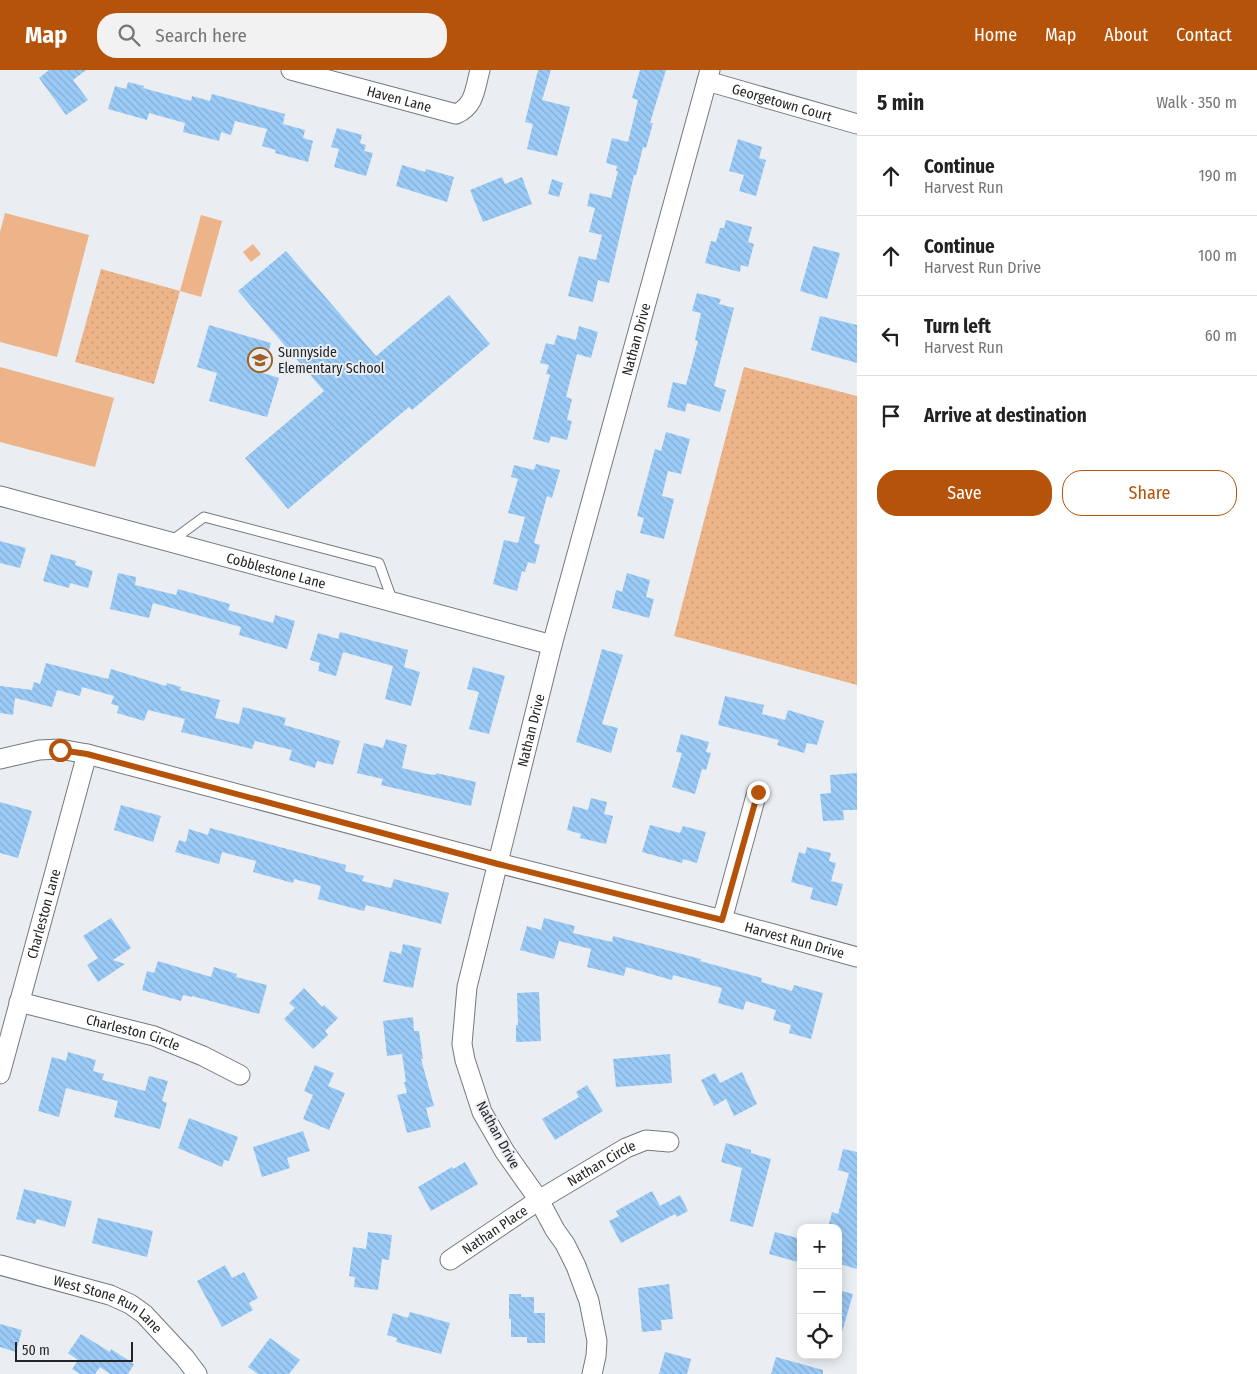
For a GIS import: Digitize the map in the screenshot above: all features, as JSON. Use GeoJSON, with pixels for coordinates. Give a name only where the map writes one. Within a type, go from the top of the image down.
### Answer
{"type":"FeatureCollection","features":[{"type":"Feature","properties":{"kind":"street","name":"Haven Lane"},"geometry":{"type":"LineString","coordinates":[[291,70],[456,114],[464,111],[471,102],[480,70]]}},
{"type":"Feature","properties":{"kind":"street","name":"Georgetown Court"},"geometry":{"type":"LineString","coordinates":[[709,75],[857,124]]}},
{"type":"Feature","properties":{"kind":"street","name":"Nathan Drive"},"geometry":{"type":"LineString","coordinates":[[592,1374],[597,1341],[589,1301],[565,1244],[539,1200],[505,1152],[482,1112],[465,1060],[462,1044],[468,986],[552,645],[709,75]]}},
{"type":"Feature","properties":{"kind":"street","name":"Cobblestone Lane"},"geometry":{"type":"LineString","coordinates":[[0,496],[552,645]]}},
{"type":"Feature","properties":{"kind":"street","name":"Harvest Run Drive"},"geometry":{"type":"LineString","coordinates":[[0,759],[39,750],[60,750],[87,754],[498,864],[722,920],[857,957]]}},
{"type":"Feature","properties":{"kind":"street","name":"Charleston Lane"},"geometry":{"type":"LineString","coordinates":[[0,1074],[87,754]]}},
{"type":"Feature","properties":{"kind":"street"},"geometry":{"type":"LineString","coordinates":[[722,920],[758,792]]}},
{"type":"Feature","properties":{"kind":"street","name":"Charleston Circle"},"geometry":{"type":"LineString","coordinates":[[19,1002],[154,1036],[203,1056],[240,1076]]}},
{"type":"Feature","properties":{"kind":"street","name":"Nathan Circle"},"geometry":{"type":"LineString","coordinates":[[539,1200],[626,1148],[646,1140],[669,1142]]}},
{"type":"Feature","properties":{"kind":"street","name":"Nathan Place"},"geometry":{"type":"LineString","coordinates":[[450,1260],[539,1200]]}},
{"type":"Feature","properties":{"kind":"street","name":"West Stone Run Lane"},"geometry":{"type":"LineString","coordinates":[[0,1266],[110,1295],[130,1304],[144,1314],[185,1358],[197,1374]]}},
{"type":"Feature","properties":{"kind":"lane"},"geometry":{"type":"LineString","coordinates":[[169,542],[204,517],[379,563],[393,602]]}},
{"type":"Feature","properties":{"kind":"shaded area"},"geometry":{"type":"Polygon","coordinates":[[[5,213],[89,235],[57,357],[0,342],[0,232],[5,213]]]}},
{"type":"Feature","properties":{"kind":"shaded area"},"geometry":{"type":"Polygon","coordinates":[[[201,215],[222,221],[201,297],[180,291],[201,215]]]}},
{"type":"Feature","properties":{"kind":"shaded area"},"geometry":{"type":"Polygon","coordinates":[[[253,244],[261,254],[251,262],[243,252],[253,244]]]}},
{"type":"Feature","properties":{"kind":"shaded area"},"geometry":{"type":"Polygon","coordinates":[[[101,269],[180,291],[154,384],[75,362],[101,269]]]}},
{"type":"Feature","properties":{"kind":"shaded area"},"geometry":{"type":"Polygon","coordinates":[[[0,367],[114,398],[95,467],[0,442],[0,367]]]}},
{"type":"Feature","properties":{"kind":"shaded area"},"geometry":{"type":"Polygon","coordinates":[[[744,367],[857,396],[857,685],[674,636],[744,367]]]}},
{"type":"Feature","properties":{"kind":"building"},"geometry":{"type":"Polygon","coordinates":[[[49,70],[86,70],[73,80],[88,100],[66,115],[39,78],[49,70]]]}},
{"type":"Feature","properties":{"kind":"building"},"geometry":{"type":"Polygon","coordinates":[[[538,70],[551,70],[542,100],[570,107],[557,156],[527,149],[533,124],[525,122],[538,70]]]}},
{"type":"Feature","properties":{"kind":"building"},"geometry":{"type":"Polygon","coordinates":[[[640,70],[666,70],[650,123],[653,123],[646,148],[643,147],[636,175],[634,175],[609,283],[598,280],[593,302],[568,296],[579,256],[596,260],[602,235],[589,232],[595,208],[587,206],[590,193],[611,198],[618,171],[616,171],[617,166],[606,163],[612,138],[628,142],[638,100],[632,98],[640,70]]]}},
{"type":"Feature","properties":{"kind":"building"},"geometry":{"type":"Polygon","coordinates":[[[128,82],[191,101],[192,96],[210,101],[212,94],[285,114],[283,124],[305,130],[303,138],[313,141],[308,162],[275,153],[276,150],[262,146],[267,129],[235,121],[231,135],[221,132],[219,141],[183,132],[185,123],[149,113],[147,120],[108,109],[115,86],[126,89],[128,82]]]}},
{"type":"Feature","properties":{"kind":"building"},"geometry":{"type":"Polygon","coordinates":[[[337,128],[362,135],[360,143],[366,145],[364,151],[373,153],[366,176],[334,167],[339,149],[331,147],[337,128]]]}},
{"type":"Feature","properties":{"kind":"building"},"geometry":{"type":"Polygon","coordinates":[[[738,139],[762,147],[759,158],[766,160],[756,196],[739,191],[744,175],[729,171],[738,139]]]}},
{"type":"Feature","properties":{"kind":"building"},"geometry":{"type":"Polygon","coordinates":[[[402,165],[425,172],[426,169],[454,177],[447,202],[396,186],[402,165]]]}},
{"type":"Feature","properties":{"kind":"building"},"geometry":{"type":"Polygon","coordinates":[[[502,177],[505,184],[522,177],[532,204],[483,222],[470,190],[502,177]]]}},
{"type":"Feature","properties":{"kind":"building"},"geometry":{"type":"Polygon","coordinates":[[[552,179],[563,183],[559,197],[548,194],[552,179]]]}},
{"type":"Feature","properties":{"kind":"building"},"geometry":{"type":"Polygon","coordinates":[[[726,220],[752,227],[748,242],[754,244],[748,267],[741,265],[740,272],[705,263],[711,241],[716,242],[720,228],[724,228],[726,220]]]}},
{"type":"Feature","properties":{"kind":"building"},"geometry":{"type":"Polygon","coordinates":[[[813,246],[840,253],[827,299],[800,291],[813,246]]]}},
{"type":"Feature","properties":{"kind":"building"},"geometry":{"type":"Polygon","coordinates":[[[286,251],[376,356],[449,295],[490,344],[412,410],[409,407],[288,509],[245,458],[324,391],[238,291],[286,251]]]}},
{"type":"Feature","properties":{"kind":"building"},"geometry":{"type":"Polygon","coordinates":[[[697,293],[721,299],[719,304],[734,308],[714,386],[726,390],[720,412],[687,403],[685,412],[667,407],[673,382],[686,385],[698,341],[695,340],[701,313],[692,311],[697,293]]]}},
{"type":"Feature","properties":{"kind":"building"},"geometry":{"type":"Polygon","coordinates":[[[820,316],[857,325],[857,363],[811,350],[820,316]]]}},
{"type":"Feature","properties":{"kind":"building"},"geometry":{"type":"Polygon","coordinates":[[[209,325],[271,343],[263,373],[279,378],[267,417],[209,401],[217,373],[197,367],[209,325]]]}},
{"type":"Feature","properties":{"kind":"building"},"geometry":{"type":"Polygon","coordinates":[[[579,326],[598,332],[591,358],[577,354],[566,397],[572,399],[567,420],[572,421],[567,440],[551,436],[549,443],[533,439],[550,375],[546,374],[549,365],[540,363],[546,343],[554,345],[557,335],[576,340],[579,326]]]}},
{"type":"Feature","properties":{"kind":"building"},"geometry":{"type":"Polygon","coordinates":[[[666,432],[690,439],[681,474],[668,471],[662,496],[674,499],[664,539],[640,533],[644,518],[637,516],[655,449],[661,451],[666,432]]]}},
{"type":"Feature","properties":{"kind":"building"},"geometry":{"type":"Polygon","coordinates":[[[536,464],[560,470],[552,498],[547,496],[534,543],[540,545],[535,564],[528,562],[525,572],[522,571],[517,591],[493,584],[504,540],[518,543],[525,517],[508,513],[518,479],[511,477],[514,465],[534,470],[536,464]]]}},
{"type":"Feature","properties":{"kind":"building"},"geometry":{"type":"Polygon","coordinates":[[[0,541],[26,548],[20,568],[0,563],[0,541]]]}},
{"type":"Feature","properties":{"kind":"building"},"geometry":{"type":"Polygon","coordinates":[[[51,554],[76,561],[75,565],[93,571],[88,588],[70,583],[69,588],[43,581],[51,554]]]}},
{"type":"Feature","properties":{"kind":"building"},"geometry":{"type":"Polygon","coordinates":[[[118,573],[136,577],[135,585],[176,595],[178,589],[230,604],[228,610],[273,623],[275,615],[295,621],[287,649],[239,635],[241,627],[153,603],[149,618],[110,609],[118,573]]]}},
{"type":"Feature","properties":{"kind":"building"},"geometry":{"type":"Polygon","coordinates":[[[627,573],[650,580],[646,597],[654,599],[649,618],[612,608],[616,590],[622,592],[627,573]]]}},
{"type":"Feature","properties":{"kind":"building"},"geometry":{"type":"Polygon","coordinates":[[[340,632],[408,650],[404,667],[420,672],[411,706],[385,699],[393,666],[343,652],[336,676],[318,671],[320,663],[310,660],[318,633],[338,639],[340,632]]]}},
{"type":"Feature","properties":{"kind":"building"},"geometry":{"type":"Polygon","coordinates":[[[602,649],[623,655],[602,724],[618,728],[611,753],[576,742],[602,649]]]}},
{"type":"Feature","properties":{"kind":"building"},"geometry":{"type":"Polygon","coordinates":[[[46,663],[108,679],[111,669],[166,686],[167,683],[181,687],[180,690],[220,700],[215,718],[239,724],[243,707],[286,718],[284,725],[340,741],[333,765],[317,761],[315,768],[289,760],[292,750],[255,741],[252,749],[181,732],[185,719],[148,710],[144,721],[117,713],[119,706],[111,704],[114,696],[82,687],[80,696],[57,690],[52,707],[15,698],[13,715],[0,713],[0,686],[32,690],[34,682],[40,684],[46,663]]]}},
{"type":"Feature","properties":{"kind":"building"},"geometry":{"type":"Polygon","coordinates":[[[473,667],[505,676],[489,734],[469,729],[479,692],[467,689],[473,667]]]}},
{"type":"Feature","properties":{"kind":"building"},"geometry":{"type":"Polygon","coordinates":[[[725,696],[764,705],[762,714],[785,720],[788,710],[824,721],[817,745],[807,743],[804,753],[777,745],[779,740],[718,725],[725,696]]]}},
{"type":"Feature","properties":{"kind":"building"},"geometry":{"type":"Polygon","coordinates":[[[681,734],[709,742],[706,752],[711,753],[706,770],[702,769],[695,794],[672,787],[682,753],[676,752],[681,734]]]}},
{"type":"Feature","properties":{"kind":"building"},"geometry":{"type":"Polygon","coordinates":[[[386,739],[407,745],[402,768],[476,782],[471,806],[381,785],[383,779],[357,773],[364,743],[383,748],[386,739]]]}},
{"type":"Feature","properties":{"kind":"building"},"geometry":{"type":"Polygon","coordinates":[[[857,773],[857,810],[843,810],[844,820],[823,821],[820,794],[831,793],[830,775],[857,773]]]}},
{"type":"Feature","properties":{"kind":"building"},"geometry":{"type":"Polygon","coordinates":[[[591,798],[607,802],[604,814],[613,816],[606,844],[580,838],[581,834],[567,830],[573,806],[588,810],[591,798]]]}},
{"type":"Feature","properties":{"kind":"building"},"geometry":{"type":"Polygon","coordinates":[[[0,802],[32,811],[18,858],[0,853],[0,802]]]}},
{"type":"Feature","properties":{"kind":"building"},"geometry":{"type":"Polygon","coordinates":[[[121,805],[161,816],[153,842],[114,830],[121,805]]]}},
{"type":"Feature","properties":{"kind":"building"},"geometry":{"type":"Polygon","coordinates":[[[650,825],[680,833],[683,826],[706,832],[697,863],[683,859],[682,863],[642,852],[650,825]]]}},
{"type":"Feature","properties":{"kind":"building"},"geometry":{"type":"Polygon","coordinates":[[[210,828],[346,865],[345,871],[364,876],[362,881],[391,888],[394,879],[449,893],[441,924],[366,905],[364,911],[318,899],[321,886],[294,879],[293,883],[253,872],[256,861],[222,852],[219,864],[175,852],[179,840],[186,842],[189,829],[208,835],[210,828]]]}},
{"type":"Feature","properties":{"kind":"building"},"geometry":{"type":"Polygon","coordinates":[[[807,847],[831,853],[829,861],[836,863],[831,881],[843,884],[837,906],[810,899],[813,888],[791,882],[799,852],[805,854],[807,847]]]}},
{"type":"Feature","properties":{"kind":"building"},"geometry":{"type":"Polygon","coordinates":[[[111,918],[131,948],[113,960],[125,964],[98,982],[87,965],[98,958],[83,936],[111,918]]]}},
{"type":"Feature","properties":{"kind":"building"},"geometry":{"type":"Polygon","coordinates":[[[544,918],[575,926],[573,933],[612,942],[613,936],[701,959],[700,961],[762,978],[761,982],[792,991],[794,985],[823,993],[811,1039],[789,1033],[791,1025],[773,1020],[776,1010],[746,1001],[743,1010],[718,1003],[722,988],[673,975],[672,980],[626,967],[624,976],[587,967],[591,949],[559,941],[554,959],[520,950],[527,926],[541,930],[544,918]]]}},
{"type":"Feature","properties":{"kind":"building"},"geometry":{"type":"Polygon","coordinates":[[[403,944],[421,948],[413,988],[383,982],[390,951],[401,954],[403,944]]]}},
{"type":"Feature","properties":{"kind":"building"},"geometry":{"type":"Polygon","coordinates":[[[158,961],[211,977],[214,967],[237,974],[236,977],[267,985],[259,1014],[192,996],[183,995],[181,1001],[142,990],[147,971],[154,973],[158,961]]]}},
{"type":"Feature","properties":{"kind":"building"},"geometry":{"type":"Polygon","coordinates":[[[304,988],[322,1007],[324,1005],[338,1018],[325,1031],[328,1035],[313,1049],[284,1019],[295,1008],[289,1003],[304,988]]]}},
{"type":"Feature","properties":{"kind":"building"},"geometry":{"type":"Polygon","coordinates":[[[539,992],[541,1041],[516,1042],[516,1025],[518,1025],[517,993],[539,992]]]}},
{"type":"Feature","properties":{"kind":"building"},"geometry":{"type":"Polygon","coordinates":[[[413,1017],[414,1031],[419,1031],[423,1059],[421,1059],[434,1106],[426,1108],[431,1127],[407,1133],[397,1095],[407,1093],[404,1082],[406,1082],[402,1054],[387,1056],[383,1021],[413,1017]]]}},
{"type":"Feature","properties":{"kind":"building"},"geometry":{"type":"Polygon","coordinates":[[[68,1052],[96,1060],[93,1071],[104,1074],[102,1080],[145,1091],[149,1076],[168,1081],[162,1101],[167,1103],[160,1129],[114,1117],[118,1101],[66,1088],[59,1117],[38,1111],[52,1057],[66,1061],[68,1052]]]}},
{"type":"Feature","properties":{"kind":"building"},"geometry":{"type":"Polygon","coordinates":[[[670,1054],[672,1083],[616,1087],[613,1059],[670,1054]]]}},
{"type":"Feature","properties":{"kind":"building"},"geometry":{"type":"Polygon","coordinates":[[[315,1065],[334,1073],[328,1086],[345,1093],[329,1130],[303,1119],[313,1095],[304,1091],[315,1065]]]}},
{"type":"Feature","properties":{"kind":"building"},"geometry":{"type":"Polygon","coordinates":[[[742,1072],[757,1104],[734,1116],[726,1099],[714,1106],[701,1080],[715,1073],[720,1083],[742,1072]]]}},
{"type":"Feature","properties":{"kind":"building"},"geometry":{"type":"Polygon","coordinates":[[[587,1085],[603,1111],[555,1140],[542,1119],[579,1097],[576,1092],[587,1085]]]}},
{"type":"Feature","properties":{"kind":"building"},"geometry":{"type":"Polygon","coordinates":[[[189,1118],[238,1137],[229,1161],[224,1160],[222,1167],[178,1148],[189,1118]]]}},
{"type":"Feature","properties":{"kind":"building"},"geometry":{"type":"Polygon","coordinates":[[[303,1131],[310,1151],[287,1158],[290,1168],[262,1177],[253,1147],[303,1131]]]}},
{"type":"Feature","properties":{"kind":"building"},"geometry":{"type":"Polygon","coordinates":[[[726,1143],[751,1150],[751,1153],[771,1159],[753,1227],[730,1221],[742,1168],[721,1162],[726,1143]]]}},
{"type":"Feature","properties":{"kind":"building"},"geometry":{"type":"Polygon","coordinates":[[[843,1149],[857,1152],[857,1269],[842,1265],[842,1224],[829,1224],[832,1212],[838,1214],[849,1173],[838,1170],[843,1149]]]}},
{"type":"Feature","properties":{"kind":"building"},"geometry":{"type":"Polygon","coordinates":[[[465,1162],[478,1184],[431,1211],[418,1187],[452,1167],[453,1169],[465,1162]]]}},
{"type":"Feature","properties":{"kind":"building"},"geometry":{"type":"Polygon","coordinates":[[[24,1189],[72,1201],[65,1227],[37,1219],[35,1224],[16,1219],[24,1189]]]}},
{"type":"Feature","properties":{"kind":"building"},"geometry":{"type":"Polygon","coordinates":[[[652,1191],[660,1206],[680,1195],[688,1211],[677,1217],[675,1214],[621,1243],[609,1221],[619,1216],[616,1211],[652,1191]]]}},
{"type":"Feature","properties":{"kind":"building"},"geometry":{"type":"Polygon","coordinates":[[[98,1218],[153,1231],[147,1257],[92,1243],[98,1218]]]}},
{"type":"Feature","properties":{"kind":"building"},"geometry":{"type":"Polygon","coordinates":[[[368,1232],[392,1235],[389,1260],[382,1259],[378,1290],[354,1287],[355,1277],[349,1276],[353,1247],[366,1249],[368,1232]]]}},
{"type":"Feature","properties":{"kind":"building"},"geometry":{"type":"Polygon","coordinates":[[[775,1232],[797,1238],[797,1262],[769,1254],[775,1232]]]}},
{"type":"Feature","properties":{"kind":"building"},"geometry":{"type":"Polygon","coordinates":[[[225,1265],[232,1278],[244,1272],[258,1298],[249,1303],[253,1310],[222,1327],[197,1281],[225,1265]]]}},
{"type":"Feature","properties":{"kind":"building"},"geometry":{"type":"Polygon","coordinates":[[[669,1284],[673,1319],[661,1320],[662,1330],[642,1332],[638,1288],[669,1284]]]}},
{"type":"Feature","properties":{"kind":"building"},"geometry":{"type":"Polygon","coordinates":[[[842,1291],[853,1294],[842,1332],[842,1291]]]}},
{"type":"Feature","properties":{"kind":"building"},"geometry":{"type":"Polygon","coordinates":[[[509,1294],[521,1294],[521,1297],[534,1297],[534,1313],[545,1313],[545,1343],[527,1343],[527,1337],[511,1337],[509,1294]]]}},
{"type":"Feature","properties":{"kind":"building"},"geometry":{"type":"Polygon","coordinates":[[[410,1312],[450,1323],[441,1354],[396,1342],[397,1338],[387,1335],[393,1313],[408,1318],[410,1312]]]}},
{"type":"Feature","properties":{"kind":"building"},"geometry":{"type":"Polygon","coordinates":[[[0,1324],[22,1330],[16,1352],[0,1347],[0,1324]]]}},
{"type":"Feature","properties":{"kind":"building"},"geometry":{"type":"Polygon","coordinates":[[[81,1334],[110,1352],[111,1349],[134,1364],[128,1374],[110,1374],[100,1367],[95,1374],[80,1374],[72,1369],[78,1360],[68,1353],[81,1334]]]}},
{"type":"Feature","properties":{"kind":"building"},"geometry":{"type":"Polygon","coordinates":[[[270,1338],[300,1360],[289,1374],[258,1374],[248,1367],[270,1338]]]}},
{"type":"Feature","properties":{"kind":"building"},"geometry":{"type":"Polygon","coordinates":[[[665,1352],[691,1359],[687,1374],[659,1374],[665,1352]]]}},
{"type":"Feature","properties":{"kind":"building"},"geometry":{"type":"Polygon","coordinates":[[[776,1357],[823,1370],[823,1374],[771,1374],[776,1357]]]}},
{"type":"Feature","properties":{"kind":"place","name":"Sunnyside Elementary School"},"geometry":{"type":"Point","coordinates":[260,360]}},
{"type":"Feature","properties":{"kind":"route"},"geometry":{"type":"LineString","coordinates":[[60,750],[87,754],[498,864],[722,920],[758,792]]}}]}
